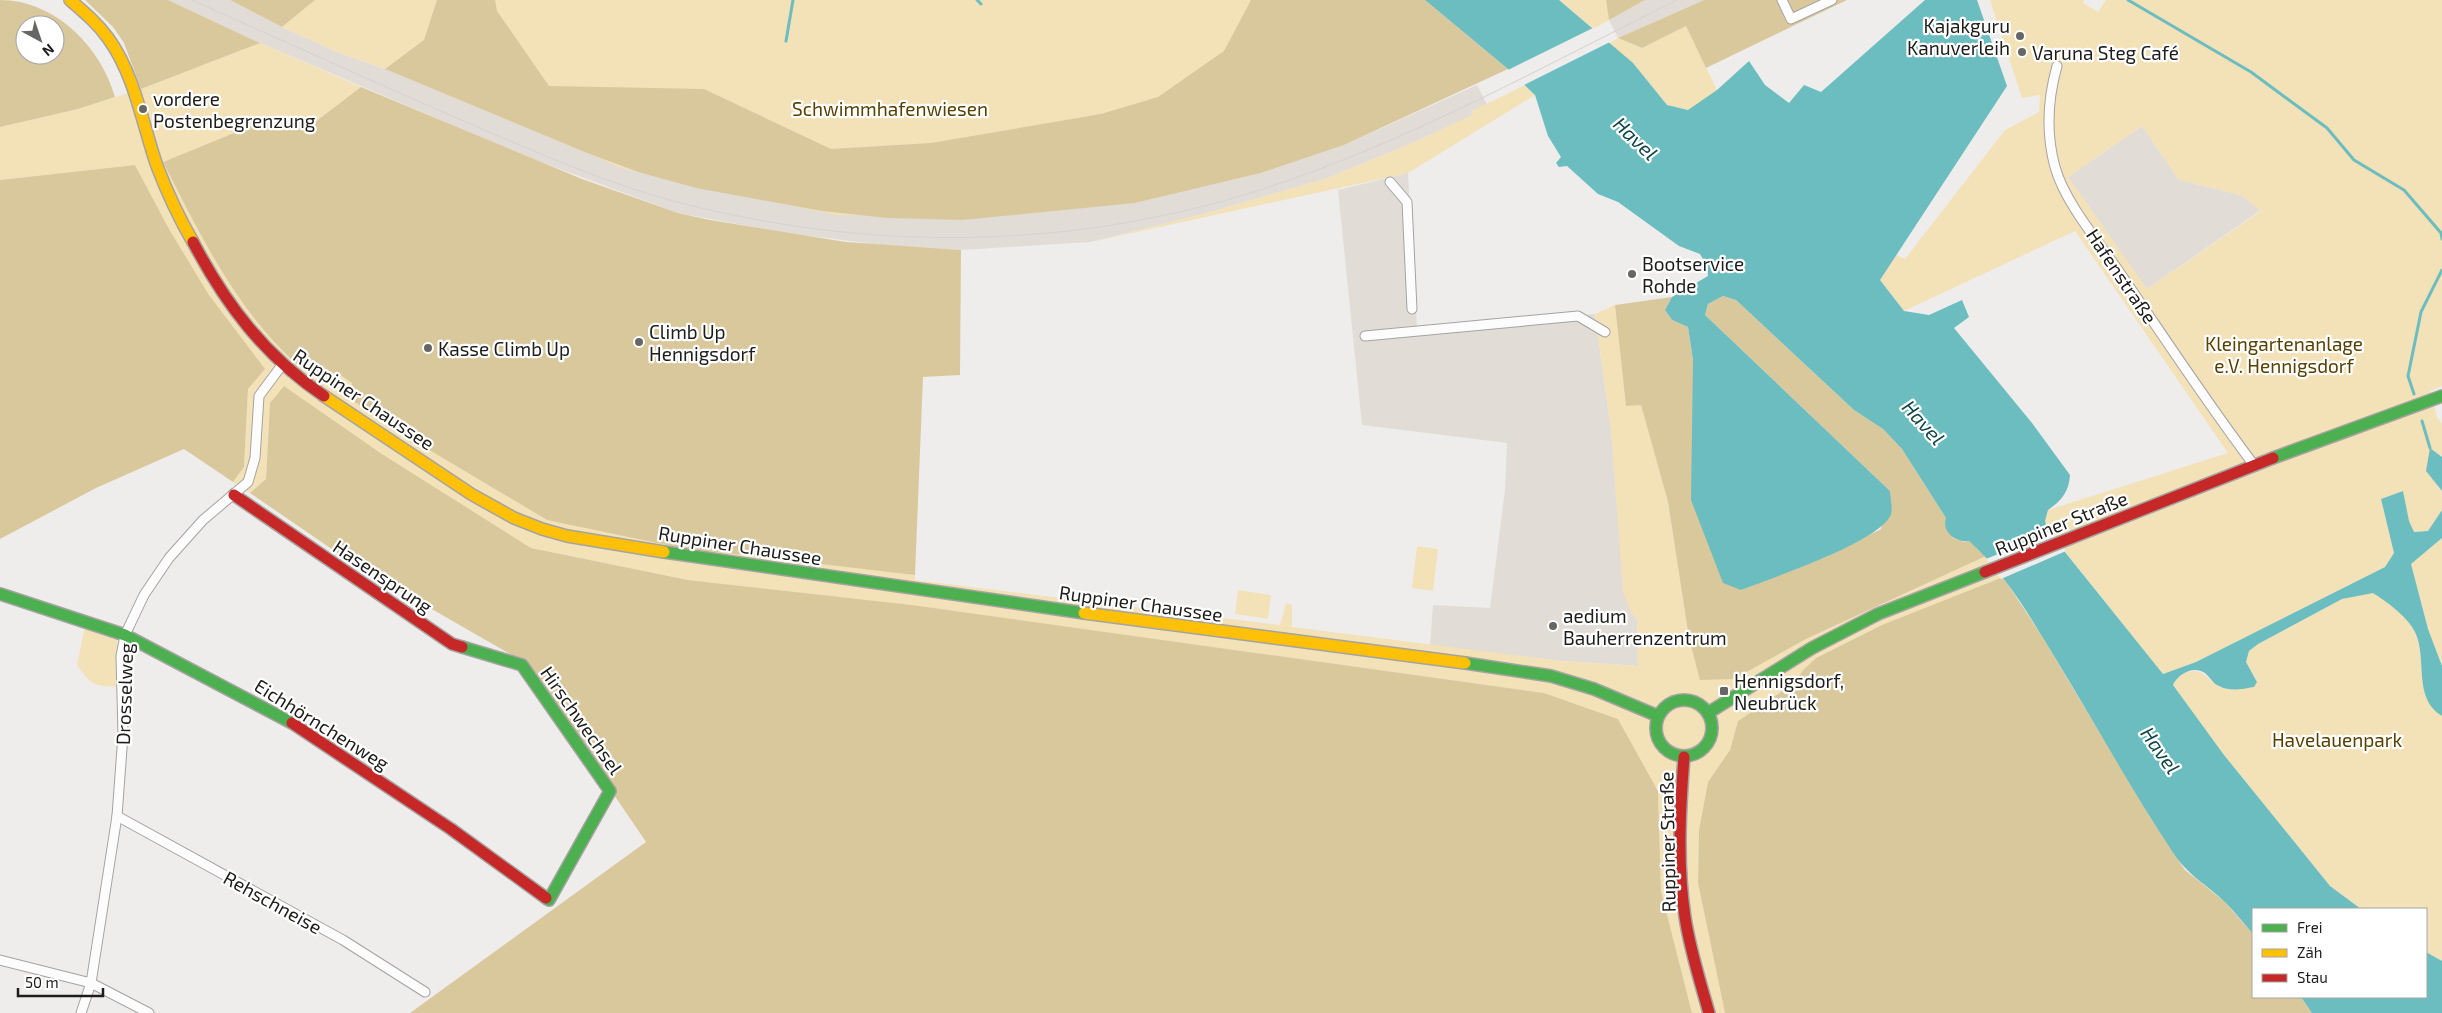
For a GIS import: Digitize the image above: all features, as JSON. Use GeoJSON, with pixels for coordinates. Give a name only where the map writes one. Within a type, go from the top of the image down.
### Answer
{"type":"FeatureCollection","features":[{"type":"Feature","properties":{"kind":"main road","name":"Ruppiner Chaussee"},"geometry":{"type":"LineString","coordinates":[[70,0],[107,34],[122,57],[160,174],[182,222],[233,307],[282,365],[451,480],[511,517],[547,532],[685,555],[1095,616],[1551,676],[1594,690],[1658,716]]}},
{"type":"Feature","properties":{"kind":"main road","name":"Ruppiner Straße"},"geometry":{"type":"LineString","coordinates":[[1708,713],[1812,648],[1878,614],[1973,578],[2254,465],[2442,396]]}},
{"type":"Feature","properties":{"kind":"main road","name":"Hasensprung"},"geometry":{"type":"LineString","coordinates":[[234,495],[452,644],[522,665]]}},
{"type":"Feature","properties":{"kind":"main road","name":"Eichhörnchenweg"},"geometry":{"type":"LineString","coordinates":[[0,594],[125,635],[284,717],[451,829],[549,900]]}},
{"type":"Feature","properties":{"kind":"main road","name":"Hirschwechsel"},"geometry":{"type":"LineString","coordinates":[[522,665],[610,791],[549,900]]}},
{"type":"Feature","properties":{"kind":"main road"},"geometry":{"type":"LineString","coordinates":[[1684,700],[1697,703],[1708,713],[1712,722],[1712,733],[1709,742],[1694,755],[1684,757],[1674,755],[1660,743],[1656,734],[1658,716],[1669,704],[1684,700]]}},
{"type":"Feature","properties":{"kind":"main road","name":"Ruppiner Straße"},"geometry":{"type":"LineString","coordinates":[[1684,757],[1681,846],[1683,898],[1694,957],[1709,1013]]}},
{"type":"Feature","properties":{"kind":"street"},"geometry":{"type":"LineString","coordinates":[[1782,0],[1791,18],[1832,0]]}},
{"type":"Feature","properties":{"kind":"street","name":"Hafenstraße"},"geometry":{"type":"LineString","coordinates":[[2057,66],[2050,105],[2050,135],[2055,167],[2064,188],[2134,293],[2254,465]]}},
{"type":"Feature","properties":{"kind":"street"},"geometry":{"type":"LineString","coordinates":[[1390,182],[1407,202],[1412,309]]}},
{"type":"Feature","properties":{"kind":"street"},"geometry":{"type":"LineString","coordinates":[[1365,336],[1578,316],[1605,332]]}},
{"type":"Feature","properties":{"kind":"street","name":"Drosselweg"},"geometry":{"type":"LineString","coordinates":[[81,1013],[91,983],[117,816],[123,735],[121,656],[125,635],[144,595],[169,558],[203,520],[248,482],[252,472],[259,396],[282,365]]}},
{"type":"Feature","properties":{"kind":"street","name":"Rehschneise"},"geometry":{"type":"LineString","coordinates":[[117,816],[343,940],[425,992]]}},
{"type":"Feature","properties":{"kind":"street"},"geometry":{"type":"LineString","coordinates":[[0,960],[91,983],[149,1013]]}},
{"type":"Feature","properties":{"kind":"shaded area"},"geometry":{"type":"Polygon","coordinates":[[[0,0],[20,2],[39,8],[52,15],[15,15],[15,65],[65,65],[65,24],[87,44],[108,78],[115,97],[78,109],[0,127],[0,0]]]}},
{"type":"Feature","properties":{"kind":"shaded area"},"geometry":{"type":"Polygon","coordinates":[[[85,0],[168,0],[260,43],[141,89],[124,43],[113,27],[85,0]]]}},
{"type":"Feature","properties":{"kind":"shaded area"},"geometry":{"type":"Polygon","coordinates":[[[168,0],[230,0],[282,27],[337,52],[385,69],[587,153],[641,173],[696,188],[1135,203],[1261,173],[1344,145],[1477,85],[1487,104],[1472,111],[1473,115],[1417,141],[1328,178],[1211,212],[1091,242],[961,250],[883,245],[786,233],[678,213],[525,156],[260,43],[168,0]]]}},
{"type":"Feature","properties":{"kind":"shaded area"},"geometry":{"type":"Polygon","coordinates":[[[230,0],[315,0],[282,27],[230,0]]]}},
{"type":"Feature","properties":{"kind":"shaded area"},"geometry":{"type":"Polygon","coordinates":[[[437,0],[495,0],[497,11],[549,86],[704,89],[831,149],[931,143],[1101,114],[1158,97],[1224,51],[1251,0],[1425,0],[1508,69],[1344,145],[1261,173],[1135,203],[963,220],[887,218],[822,211],[696,188],[641,173],[587,153],[385,69],[424,40],[437,0]]]}},
{"type":"Feature","properties":{"kind":"shaded area"},"geometry":{"type":"Polygon","coordinates":[[[1606,0],[1645,0],[1609,20],[1606,0]]]}},
{"type":"Feature","properties":{"kind":"shaded area"},"geometry":{"type":"Polygon","coordinates":[[[1645,0],[1704,0],[1618,38],[1609,20],[1645,0]]]}},
{"type":"Feature","properties":{"kind":"shaded area"},"geometry":{"type":"Polygon","coordinates":[[[1704,0],[1847,0],[1706,68],[1686,26],[1642,48],[1618,38],[1704,0]]]}},
{"type":"Feature","properties":{"kind":"shaded area"},"geometry":{"type":"Polygon","coordinates":[[[361,87],[582,179],[678,213],[846,242],[961,250],[960,375],[923,377],[915,575],[681,548],[547,520],[399,432],[349,398],[352,383],[336,372],[320,380],[292,360],[272,339],[235,292],[204,241],[163,162],[256,124],[315,122],[361,87]]]}},
{"type":"Feature","properties":{"kind":"shaded area"},"geometry":{"type":"Polygon","coordinates":[[[2142,126],[2179,180],[2241,195],[2261,210],[2147,289],[2068,177],[2142,126]]]}},
{"type":"Feature","properties":{"kind":"shaded area"},"geometry":{"type":"Polygon","coordinates":[[[135,165],[169,229],[209,295],[265,369],[248,389],[244,467],[233,482],[184,449],[96,488],[0,539],[0,180],[135,165]]]}},
{"type":"Feature","properties":{"kind":"shaded area"},"geometry":{"type":"Polygon","coordinates":[[[1408,173],[1417,327],[1595,314],[1611,430],[1630,610],[1637,619],[1639,666],[1562,661],[1430,646],[1433,605],[1490,608],[1505,490],[1507,443],[1362,425],[1338,190],[1408,173]]]}},
{"type":"Feature","properties":{"kind":"shaded area"},"geometry":{"type":"Polygon","coordinates":[[[1723,296],[1736,300],[1854,410],[1883,429],[1902,449],[1946,518],[1945,525],[1953,538],[1964,542],[1969,541],[1986,556],[1806,639],[1734,679],[1700,680],[1689,638],[1668,502],[1641,405],[1626,406],[1615,305],[1672,297],[1665,310],[1672,320],[1688,327],[1693,360],[1741,590],[1828,556],[1881,529],[1890,491],[1705,315],[1708,304],[1723,296]]]}},
{"type":"Feature","properties":{"kind":"shaded area"},"geometry":{"type":"Polygon","coordinates":[[[284,386],[382,454],[531,548],[688,580],[912,605],[1544,693],[1618,719],[1658,791],[1661,891],[1692,1013],[410,1013],[646,842],[524,662],[355,565],[250,493],[266,479],[270,403],[284,386]]]}},
{"type":"Feature","properties":{"kind":"shaded area"},"geometry":{"type":"Polygon","coordinates":[[[2003,577],[2040,633],[2150,817],[2185,870],[2225,902],[2252,933],[2252,998],[2302,998],[2312,1013],[1725,1013],[1698,883],[1699,830],[1708,782],[1730,750],[1738,721],[1793,684],[1804,669],[1816,658],[1882,625],[2003,577]]]}},
{"type":"Feature","properties":{"kind":"green space","name":"Schwimmhafenwiesen"},"geometry":{"type":"Polygon","coordinates":[[[315,0],[1422,0],[965,216],[836,215],[621,168],[390,65],[385,69],[337,52],[282,27],[315,0]]]}},
{"type":"Feature","properties":{"kind":"green space"},"geometry":{"type":"Polygon","coordinates":[[[1559,0],[1606,0],[1609,20],[1593,29],[1559,0]]]}},
{"type":"Feature","properties":{"kind":"green space","name":"Kleingartenanlage e.V. Hennigsdorf"},"geometry":{"type":"Polygon","coordinates":[[[1990,0],[2084,0],[2083,3],[2098,12],[2106,0],[2442,0],[2442,386],[2430,391],[2437,417],[2442,424],[2442,457],[2430,448],[2438,488],[2442,491],[2442,510],[2428,531],[2414,532],[2409,521],[2403,491],[2381,499],[2394,553],[2385,567],[2196,662],[2163,674],[2048,531],[2045,521],[2048,510],[2228,453],[2075,231],[1904,311],[1880,280],[1896,255],[1905,259],[2005,130],[2039,112],[2040,95],[2022,98],[1990,0]],[[2142,126],[2068,177],[2147,289],[2261,211],[2241,195],[2179,180],[2142,126]]]}},
{"type":"Feature","properties":{"kind":"green space"},"geometry":{"type":"Polygon","coordinates":[[[1686,26],[1717,90],[1689,110],[1667,105],[1633,63],[1608,44],[1618,38],[1642,48],[1686,26]]]}},
{"type":"Feature","properties":{"kind":"green space"},"geometry":{"type":"Polygon","coordinates":[[[260,43],[361,87],[315,122],[256,124],[163,162],[219,267],[253,316],[295,363],[320,380],[336,372],[352,383],[349,398],[399,432],[547,520],[915,575],[915,580],[1280,625],[1286,603],[1292,605],[1292,627],[1562,661],[1638,666],[1637,619],[1630,610],[1623,592],[1611,430],[1595,314],[1615,305],[1626,405],[1641,405],[1668,502],[1689,638],[1734,679],[1806,639],[1986,556],[2003,577],[1883,625],[1816,658],[1804,669],[1793,684],[1738,721],[1730,750],[1708,782],[1699,830],[1698,883],[1725,1013],[1692,1013],[1661,891],[1658,791],[1618,719],[1544,693],[912,605],[688,580],[531,548],[382,454],[284,386],[270,403],[266,479],[250,493],[233,482],[244,467],[248,389],[264,369],[209,295],[169,229],[135,165],[0,180],[0,127],[78,109],[141,89],[260,43]]]}},
{"type":"Feature","properties":{"kind":"green space"},"geometry":{"type":"Polygon","coordinates":[[[1525,85],[1535,95],[1408,173],[1091,242],[1211,212],[1328,178],[1417,141],[1472,115],[1472,111],[1525,85]]]}},
{"type":"Feature","properties":{"kind":"green space"},"geometry":{"type":"Polygon","coordinates":[[[2442,538],[2442,666],[2428,629],[2411,564],[2442,538]]]}},
{"type":"Feature","properties":{"kind":"green space"},"geometry":{"type":"Polygon","coordinates":[[[1417,546],[1438,549],[1433,591],[1412,588],[1417,546]]]}},
{"type":"Feature","properties":{"kind":"green space"},"geometry":{"type":"Polygon","coordinates":[[[1238,590],[1271,595],[1268,619],[1235,614],[1238,590]]]}},
{"type":"Feature","properties":{"kind":"green space","name":"Havelauenpark"},"geometry":{"type":"Polygon","coordinates":[[[2373,592],[2391,605],[2412,626],[2419,643],[2422,677],[2427,699],[2442,716],[2442,961],[2427,953],[2427,908],[2360,908],[2330,886],[2224,755],[2173,685],[2180,676],[2193,671],[2203,674],[2216,684],[2227,689],[2239,689],[2250,685],[2257,681],[2246,662],[2249,651],[2258,644],[2342,599],[2373,592]]]}},
{"type":"Feature","properties":{"kind":"green space"},"geometry":{"type":"Polygon","coordinates":[[[85,626],[117,638],[118,687],[93,683],[77,665],[85,626]]]}},
{"type":"Feature","properties":{"kind":"water","name":"Havel"},"geometry":{"type":"Polygon","coordinates":[[[1425,0],[1559,0],[1633,63],[1667,105],[1688,110],[1717,90],[1749,61],[1765,85],[1789,103],[1804,85],[1821,92],[1925,0],[1977,0],[2007,86],[1880,280],[1904,311],[1929,315],[1962,300],[1969,317],[1954,328],[2032,423],[2070,475],[2064,496],[2048,510],[2045,521],[2048,531],[2163,674],[2196,662],[2385,567],[2394,553],[2381,499],[2403,491],[2409,521],[2414,532],[2428,531],[2442,510],[2442,538],[2411,564],[2428,629],[2442,666],[2442,716],[2427,699],[2422,677],[2419,643],[2415,632],[2402,615],[2373,593],[2342,599],[2258,644],[2249,651],[2246,662],[2257,682],[2254,687],[2236,690],[2223,688],[2215,684],[2205,673],[2196,670],[2182,674],[2173,685],[2224,755],[2330,886],[2360,908],[2252,908],[2252,933],[2226,903],[2191,874],[2178,860],[2141,803],[2069,680],[2016,595],[1982,553],[1969,541],[1959,540],[1948,532],[1945,523],[1946,518],[1902,449],[1883,429],[1854,410],[1736,300],[1723,296],[1708,304],[1705,315],[1890,491],[1892,509],[1891,514],[1883,525],[1868,536],[1823,558],[1741,590],[1723,583],[1691,500],[1693,360],[1688,327],[1672,320],[1665,310],[1672,297],[1708,276],[1707,266],[1700,254],[1679,246],[1618,202],[1598,194],[1567,166],[1559,167],[1556,163],[1561,157],[1548,136],[1535,95],[1508,69],[1425,0]]]}},
{"type":"Feature","properties":{"kind":"water"},"geometry":{"type":"Polygon","coordinates":[[[2430,448],[2442,457],[2442,491],[2426,471],[2430,448]]]}},
{"type":"Feature","properties":{"kind":"water"},"geometry":{"type":"Polygon","coordinates":[[[2427,953],[2442,961],[2442,1013],[2312,1013],[2302,998],[2427,998],[2427,953]]]}},
{"type":"Feature","properties":{"kind":"pier"},"geometry":{"type":"Polygon","coordinates":[[[1595,27],[1610,42],[1522,86],[1506,71],[1595,27]]]}},
{"type":"Feature","properties":{"kind":"pier"},"geometry":{"type":"Polygon","coordinates":[[[2051,532],[2066,551],[2001,579],[1986,559],[2051,532]]]}},
{"type":"Feature","properties":{"kind":"waterway"},"geometry":{"type":"LineString","coordinates":[[786,41],[793,0]]}},
{"type":"Feature","properties":{"kind":"waterway"},"geometry":{"type":"LineString","coordinates":[[977,0],[981,4]]}},
{"type":"Feature","properties":{"kind":"waterway"},"geometry":{"type":"LineString","coordinates":[[2128,0],[2251,72],[2327,128],[2354,160],[2404,190],[2441,233],[2442,239]]}},
{"type":"Feature","properties":{"kind":"waterway"},"geometry":{"type":"LineString","coordinates":[[2414,394],[2408,376],[2421,312],[2442,270]]}},
{"type":"Feature","properties":{"kind":"waterway"},"geometry":{"type":"LineString","coordinates":[[2422,421],[2430,448]]}},
{"type":"Feature","properties":{"kind":"tram line"},"geometry":{"type":"LineString","coordinates":[[192,0],[419,102],[539,153],[599,177],[659,197],[760,220],[832,231],[904,236],[976,237],[1048,233],[1119,224],[1190,210],[1260,190],[1314,171],[1420,127],[1523,78],[1677,0]]}},
{"type":"Feature","properties":{"kind":"traffic: fast"},"geometry":{"type":"LineString","coordinates":[[2273,458],[2442,396]]}},
{"type":"Feature","properties":{"kind":"traffic: fast"},"geometry":{"type":"LineString","coordinates":[[664,552],[1084,613]]}},
{"type":"Feature","properties":{"kind":"traffic: fast"},"geometry":{"type":"LineString","coordinates":[[1708,713],[1812,648],[1878,614],[1985,572]]}},
{"type":"Feature","properties":{"kind":"traffic: fast"},"geometry":{"type":"LineString","coordinates":[[0,594],[125,635],[292,723]]}},
{"type":"Feature","properties":{"kind":"traffic: fast"},"geometry":{"type":"LineString","coordinates":[[462,647],[522,665],[610,791],[549,900],[546,898]]}},
{"type":"Feature","properties":{"kind":"traffic: fast"},"geometry":{"type":"LineString","coordinates":[[1465,663],[1551,676],[1594,689],[1658,716]]}},
{"type":"Feature","properties":{"kind":"traffic: fast"},"geometry":{"type":"LineString","coordinates":[[1678,700],[1690,700],[1704,708],[1712,722],[1712,728],[1710,739],[1704,748],[1690,756],[1678,756],[1668,751],[1661,744],[1656,734],[1656,722],[1661,712],[1668,705],[1678,700]]}},
{"type":"Feature","properties":{"kind":"traffic: slow"},"geometry":{"type":"LineString","coordinates":[[70,0],[99,27],[117,52],[137,100],[157,166],[169,195],[193,242]]}},
{"type":"Feature","properties":{"kind":"traffic: slow"},"geometry":{"type":"LineString","coordinates":[[324,396],[471,494],[514,518],[567,536],[664,552]]}},
{"type":"Feature","properties":{"kind":"traffic: slow"},"geometry":{"type":"LineString","coordinates":[[1084,613],[1465,663]]}},
{"type":"Feature","properties":{"kind":"traffic: jam"},"geometry":{"type":"LineString","coordinates":[[193,242],[219,287],[249,328],[283,364],[324,396]]}},
{"type":"Feature","properties":{"kind":"traffic: jam"},"geometry":{"type":"LineString","coordinates":[[1985,572],[2273,458]]}},
{"type":"Feature","properties":{"kind":"traffic: jam"},"geometry":{"type":"LineString","coordinates":[[234,495],[452,644],[462,647]]}},
{"type":"Feature","properties":{"kind":"traffic: jam"},"geometry":{"type":"LineString","coordinates":[[292,723],[451,829],[546,898]]}},
{"type":"Feature","properties":{"kind":"traffic: jam"},"geometry":{"type":"LineString","coordinates":[[1684,757],[1680,837],[1682,897],[1690,941],[1709,1013]]}},
{"type":"Feature","properties":{"kind":"place","name":"Kajakguru Kanuverleih"},"geometry":{"type":"Point","coordinates":[2020,36]}},
{"type":"Feature","properties":{"kind":"place","name":"Varuna Steg Café"},"geometry":{"type":"Point","coordinates":[2022,52]}},
{"type":"Feature","properties":{"kind":"place","name":"vordere Postenbegrenzung"},"geometry":{"type":"Point","coordinates":[143,109]}},
{"type":"Feature","properties":{"kind":"place","name":"Bootservice Rohde"},"geometry":{"type":"Point","coordinates":[1632,274]}},
{"type":"Feature","properties":{"kind":"place","name":"Climb Up Hennigsdorf"},"geometry":{"type":"Point","coordinates":[639,342]}},
{"type":"Feature","properties":{"kind":"place","name":"Kasse Climb Up"},"geometry":{"type":"Point","coordinates":[428,348]}},
{"type":"Feature","properties":{"kind":"place","name":"aedium Bauherrenzentrum"},"geometry":{"type":"Point","coordinates":[1553,626]}},
{"type":"Feature","properties":{"kind":"place","name":"Hennigsdorf, Neubrück"},"geometry":{"type":"Point","coordinates":[1724,691]}}]}
